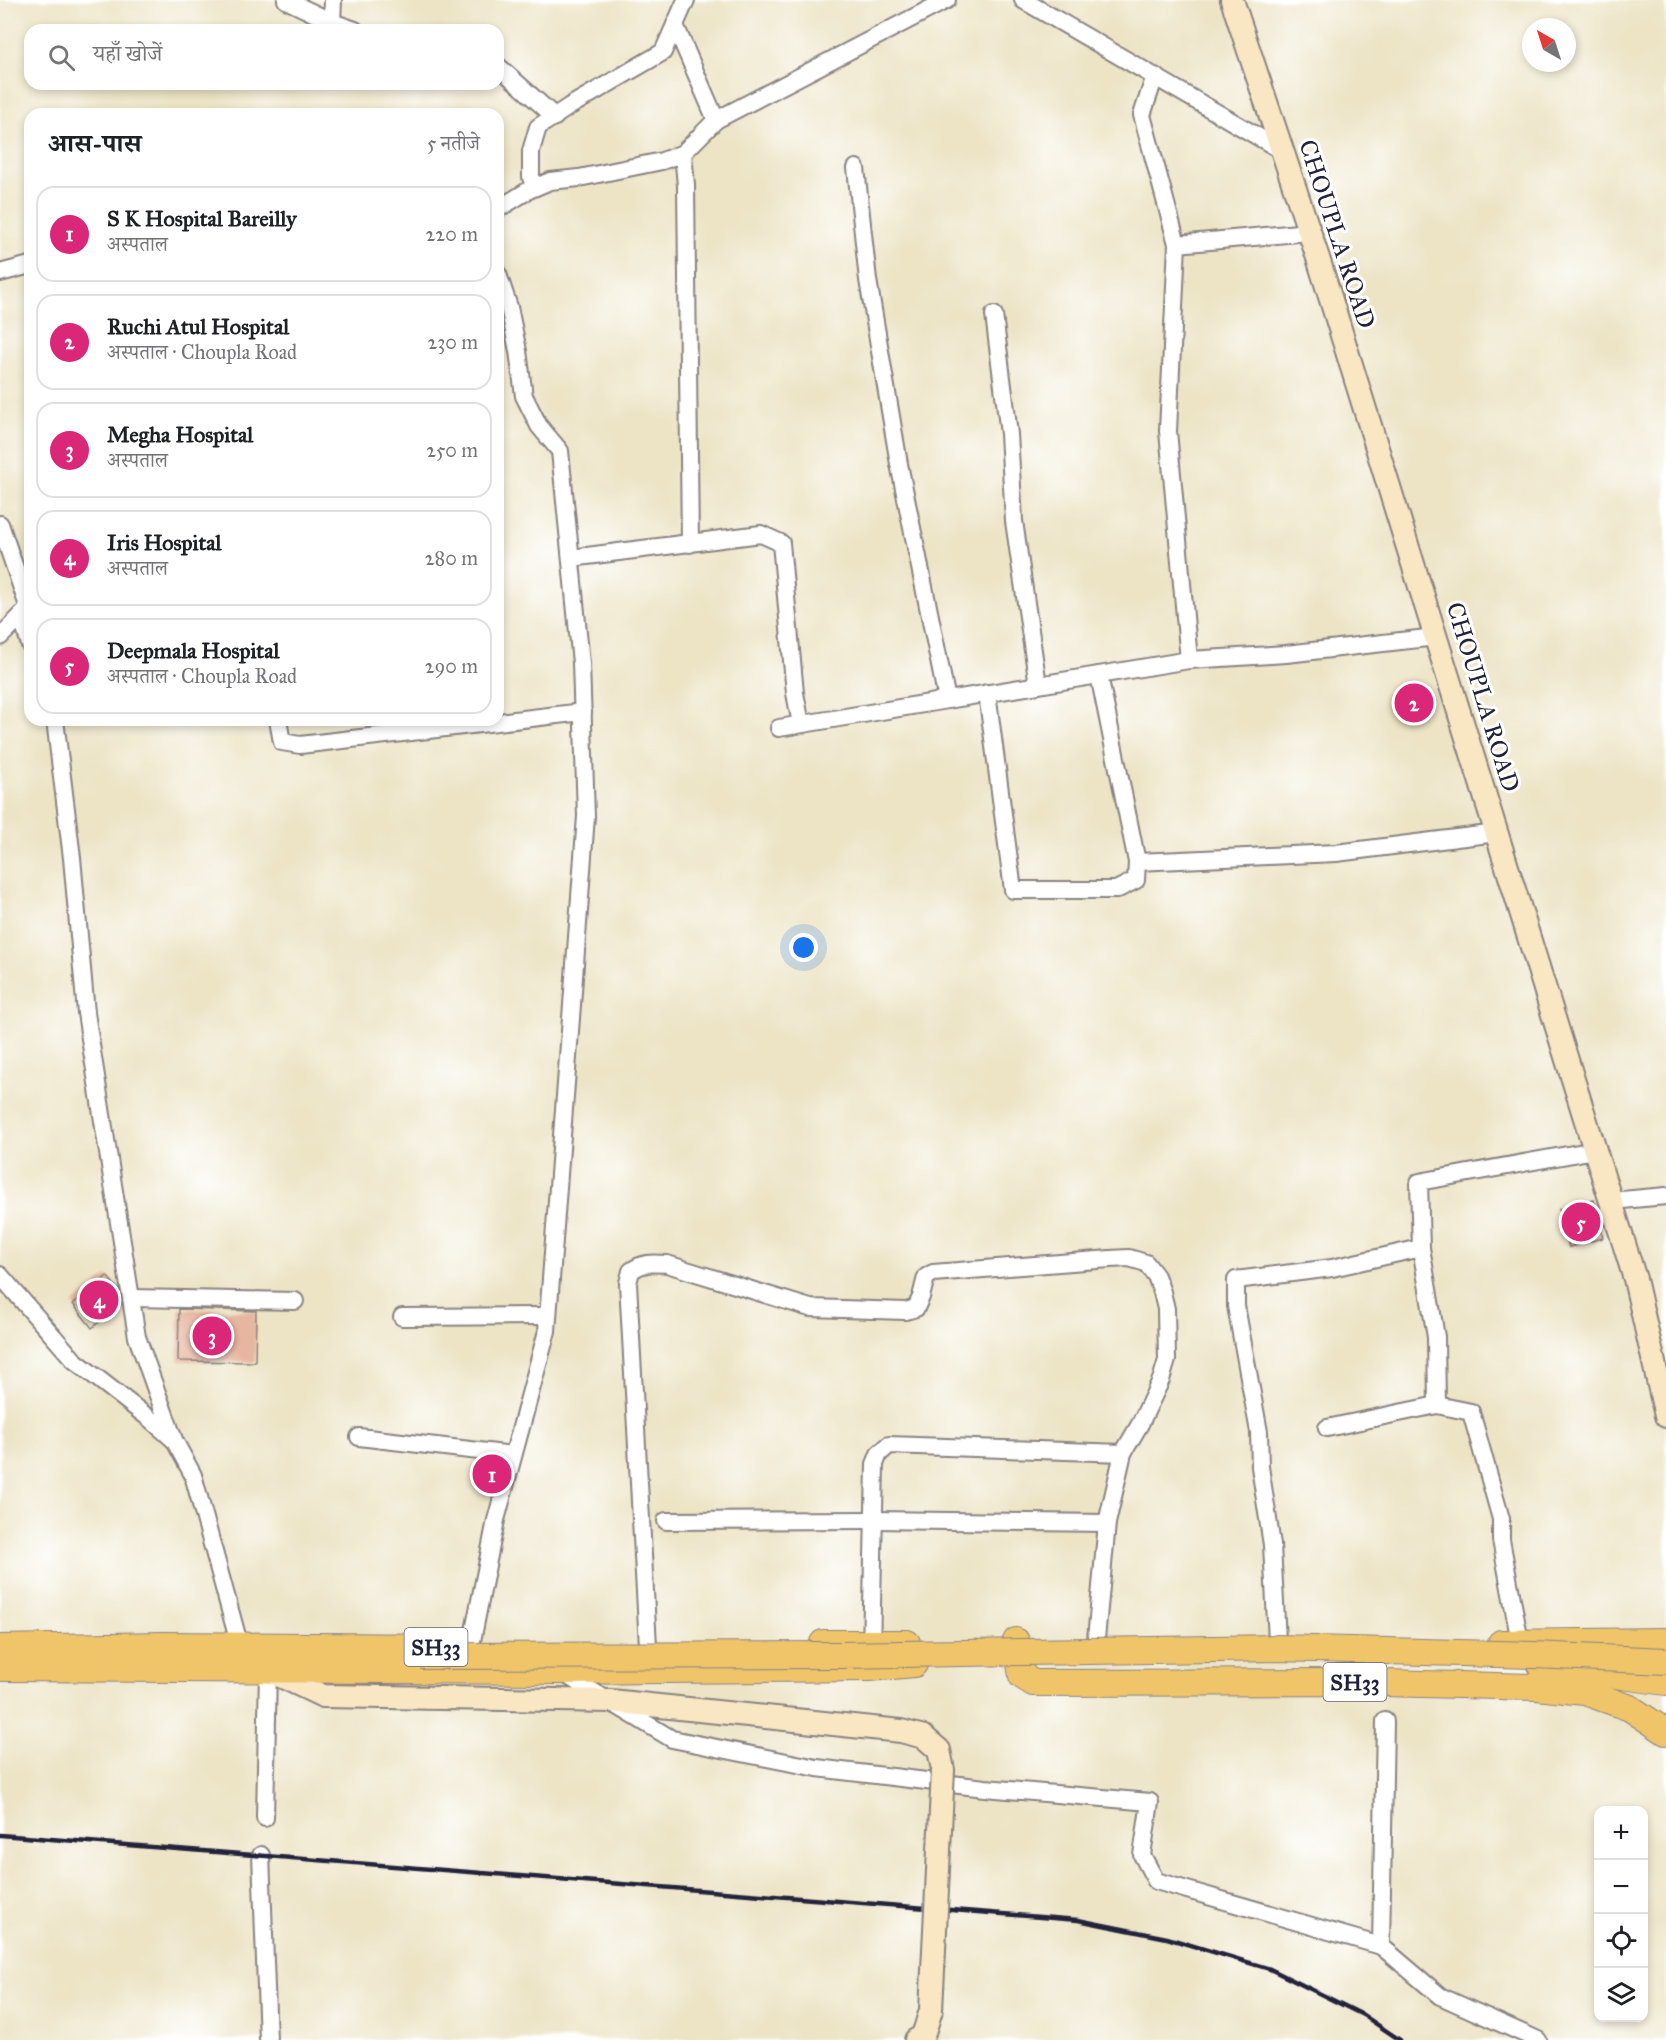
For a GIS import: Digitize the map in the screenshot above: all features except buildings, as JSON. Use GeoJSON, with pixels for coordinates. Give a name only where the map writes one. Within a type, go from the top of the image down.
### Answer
{"type":"FeatureCollection","features":[{"type":"Feature","properties":{"kind":"main road","name":"CHOUPLA ROAD"},"geometry":{"type":"LineString","coordinates":[[1232,0],[1309,232],[1635,1279],[1666,1416]]}},
{"type":"Feature","properties":{"kind":"main road"},"geometry":{"type":"LineString","coordinates":[[870,1668],[1018,1651],[1095,1639],[1666,1641]]}},
{"type":"Feature","properties":{"kind":"main road"},"geometry":{"type":"LineString","coordinates":[[871,1642],[928,1643],[1018,1651],[1544,1665],[1666,1682]]}},
{"type":"Feature","properties":{"kind":"main road","name":"SH33"},"geometry":{"type":"LineString","coordinates":[[0,1668],[255,1658],[471,1646],[871,1642]]}},
{"type":"Feature","properties":{"kind":"main road","name":"SH33"},"geometry":{"type":"LineString","coordinates":[[0,1648],[164,1645],[255,1658],[560,1671],[870,1668]]}},
{"type":"Feature","properties":{"kind":"main road"},"geometry":{"type":"LineString","coordinates":[[255,1658],[838,1655],[1278,1648],[1660,1659]]}},
{"type":"Feature","properties":{"kind":"main road","name":"SH33"},"geometry":{"type":"LineString","coordinates":[[1018,1651],[1022,1676],[1033,1683],[1349,1682],[1536,1687],[1585,1692],[1630,1708],[1666,1732]]}},
{"type":"Feature","properties":{"kind":"main road"},"geometry":{"type":"LineString","coordinates":[[255,1658],[323,1696],[611,1701],[901,1731],[924,1737],[939,1750],[943,1770],[931,2010],[922,2036],[916,2040]]}},
{"type":"Feature","properties":{"kind":"street"},"geometry":{"type":"LineString","coordinates":[[286,0],[338,24]]}},
{"type":"Feature","properties":{"kind":"street"},"geometry":{"type":"LineString","coordinates":[[332,22],[333,0]]}},
{"type":"Feature","properties":{"kind":"street"},"geometry":{"type":"LineString","coordinates":[[534,188],[531,177],[531,151],[538,128],[663,52],[686,0]]}},
{"type":"Feature","properties":{"kind":"street"},"geometry":{"type":"LineString","coordinates":[[504,205],[550,181],[579,178],[662,161],[683,153],[716,120],[946,0]]}},
{"type":"Feature","properties":{"kind":"street"},"geometry":{"type":"LineString","coordinates":[[1023,0],[1281,150]]}},
{"type":"Feature","properties":{"kind":"street"},"geometry":{"type":"LineString","coordinates":[[675,25],[716,120]]}},
{"type":"Feature","properties":{"kind":"street"},"geometry":{"type":"LineString","coordinates":[[504,71],[555,117]]}},
{"type":"Feature","properties":{"kind":"street"},"geometry":{"type":"LineString","coordinates":[[1155,76],[1142,114],[1177,244],[1168,431],[1189,660]]}},
{"type":"Feature","properties":{"kind":"street"},"geometry":{"type":"LineString","coordinates":[[683,153],[686,185],[690,544]]}},
{"type":"Feature","properties":{"kind":"street"},"geometry":{"type":"LineString","coordinates":[[856,168],[868,280],[899,464],[947,700]]}},
{"type":"Feature","properties":{"kind":"street"},"geometry":{"type":"LineString","coordinates":[[1177,244],[1309,232]]}},
{"type":"Feature","properties":{"kind":"street"},"geometry":{"type":"LineString","coordinates":[[0,273],[24,267]]}},
{"type":"Feature","properties":{"kind":"street"},"geometry":{"type":"LineString","coordinates":[[471,1646],[496,1520],[547,1331],[586,816],[581,663],[560,451],[538,426],[524,396],[518,351],[504,292]]}},
{"type":"Feature","properties":{"kind":"street"},"geometry":{"type":"LineString","coordinates":[[994,315],[1009,434],[1014,521],[1038,685]]}},
{"type":"Feature","properties":{"kind":"street"},"geometry":{"type":"LineString","coordinates":[[2,534],[24,605]]}},
{"type":"Feature","properties":{"kind":"street"},"geometry":{"type":"LineString","coordinates":[[571,558],[683,542],[690,544],[761,534],[781,543],[795,693],[801,724]]}},
{"type":"Feature","properties":{"kind":"street"},"geometry":{"type":"LineString","coordinates":[[0,637],[24,613]]}},
{"type":"Feature","properties":{"kind":"street"},"geometry":{"type":"LineString","coordinates":[[779,728],[1189,660],[1286,654],[1436,637]]}},
{"type":"Feature","properties":{"kind":"street"},"geometry":{"type":"LineString","coordinates":[[987,693],[1012,890],[1116,890],[1136,880],[1137,862],[1099,675]]}},
{"type":"Feature","properties":{"kind":"street"},"geometry":{"type":"LineString","coordinates":[[504,721],[583,712]]}},
{"type":"Feature","properties":{"kind":"street"},"geometry":{"type":"LineString","coordinates":[[56,726],[72,858],[86,1013],[137,1337],[174,1440],[194,1475],[255,1658],[266,1818]]}},
{"type":"Feature","properties":{"kind":"street"},"geometry":{"type":"LineString","coordinates":[[279,726],[282,742],[300,745],[463,726]]}},
{"type":"Feature","properties":{"kind":"street"},"geometry":{"type":"LineString","coordinates":[[1137,862],[1336,853],[1497,833]]}},
{"type":"Feature","properties":{"kind":"street"},"geometry":{"type":"LineString","coordinates":[[1437,1405],[1436,1337],[1421,1248],[1419,1182],[1595,1150]]}},
{"type":"Feature","properties":{"kind":"street"},"geometry":{"type":"LineString","coordinates":[[1611,1201],[1666,1196]]}},
{"type":"Feature","properties":{"kind":"street"},"geometry":{"type":"LineString","coordinates":[[1277,1641],[1272,1545],[1260,1467],[1259,1432],[1236,1306],[1236,1280],[1332,1268],[1421,1248]]}},
{"type":"Feature","properties":{"kind":"street"},"geometry":{"type":"LineString","coordinates":[[648,1646],[628,1283],[631,1271],[641,1264],[667,1264],[810,1308],[906,1311],[916,1308],[926,1277],[933,1273],[1129,1258],[1146,1263],[1156,1276],[1162,1292],[1166,1309],[1167,1360],[1161,1380],[1123,1453],[1107,1523],[1095,1639]]}},
{"type":"Feature","properties":{"kind":"street"},"geometry":{"type":"LineString","coordinates":[[0,1275],[74,1360],[174,1440]]}},
{"type":"Feature","properties":{"kind":"street"},"geometry":{"type":"LineString","coordinates":[[131,1298],[296,1301]]}},
{"type":"Feature","properties":{"kind":"street"},"geometry":{"type":"LineString","coordinates":[[402,1317],[548,1316]]}},
{"type":"Feature","properties":{"kind":"street"},"geometry":{"type":"LineString","coordinates":[[1327,1428],[1437,1405],[1471,1412],[1501,1519],[1501,1540],[1520,1642]]}},
{"type":"Feature","properties":{"kind":"street"},"geometry":{"type":"LineString","coordinates":[[359,1437],[513,1455]]}},
{"type":"Feature","properties":{"kind":"street"},"geometry":{"type":"LineString","coordinates":[[870,1668],[875,1464],[879,1454],[889,1445],[1123,1453]]}},
{"type":"Feature","properties":{"kind":"street"},"geometry":{"type":"LineString","coordinates":[[666,1521],[874,1520],[1107,1523]]}},
{"type":"Feature","properties":{"kind":"street"},"geometry":{"type":"LineString","coordinates":[[560,1671],[672,1739],[794,1763],[986,1788],[1150,1802],[1142,1855],[1156,1881],[1381,1946],[1440,1996],[1538,2040]]}},
{"type":"Feature","properties":{"kind":"street"},"geometry":{"type":"LineString","coordinates":[[1381,1946],[1385,1721]]}},
{"type":"Feature","properties":{"kind":"street"},"geometry":{"type":"LineString","coordinates":[[261,1855],[268,2040]]}},
{"type":"Feature","properties":{"kind":"railway"},"geometry":{"type":"LineString","coordinates":[[0,1835],[1078,1920],[1167,1938],[1270,1969],[1363,2015],[1400,2040]]}},
{"type":"Feature","properties":{"kind":"place","name":"Ruchi Atul Hospital"},"geometry":{"type":"Point","coordinates":[1414,703]}},
{"type":"Feature","properties":{"kind":"place","name":"Deepmala Hospital"},"geometry":{"type":"Point","coordinates":[1581,1222]}},
{"type":"Feature","properties":{"kind":"place","name":"Iris Hospital"},"geometry":{"type":"Point","coordinates":[99,1300]}},
{"type":"Feature","properties":{"kind":"place","name":"Megha Hospital"},"geometry":{"type":"Point","coordinates":[212,1336]}},
{"type":"Feature","properties":{"kind":"place","name":"S K Hospital Bareilly"},"geometry":{"type":"Point","coordinates":[492,1474]}}]}
